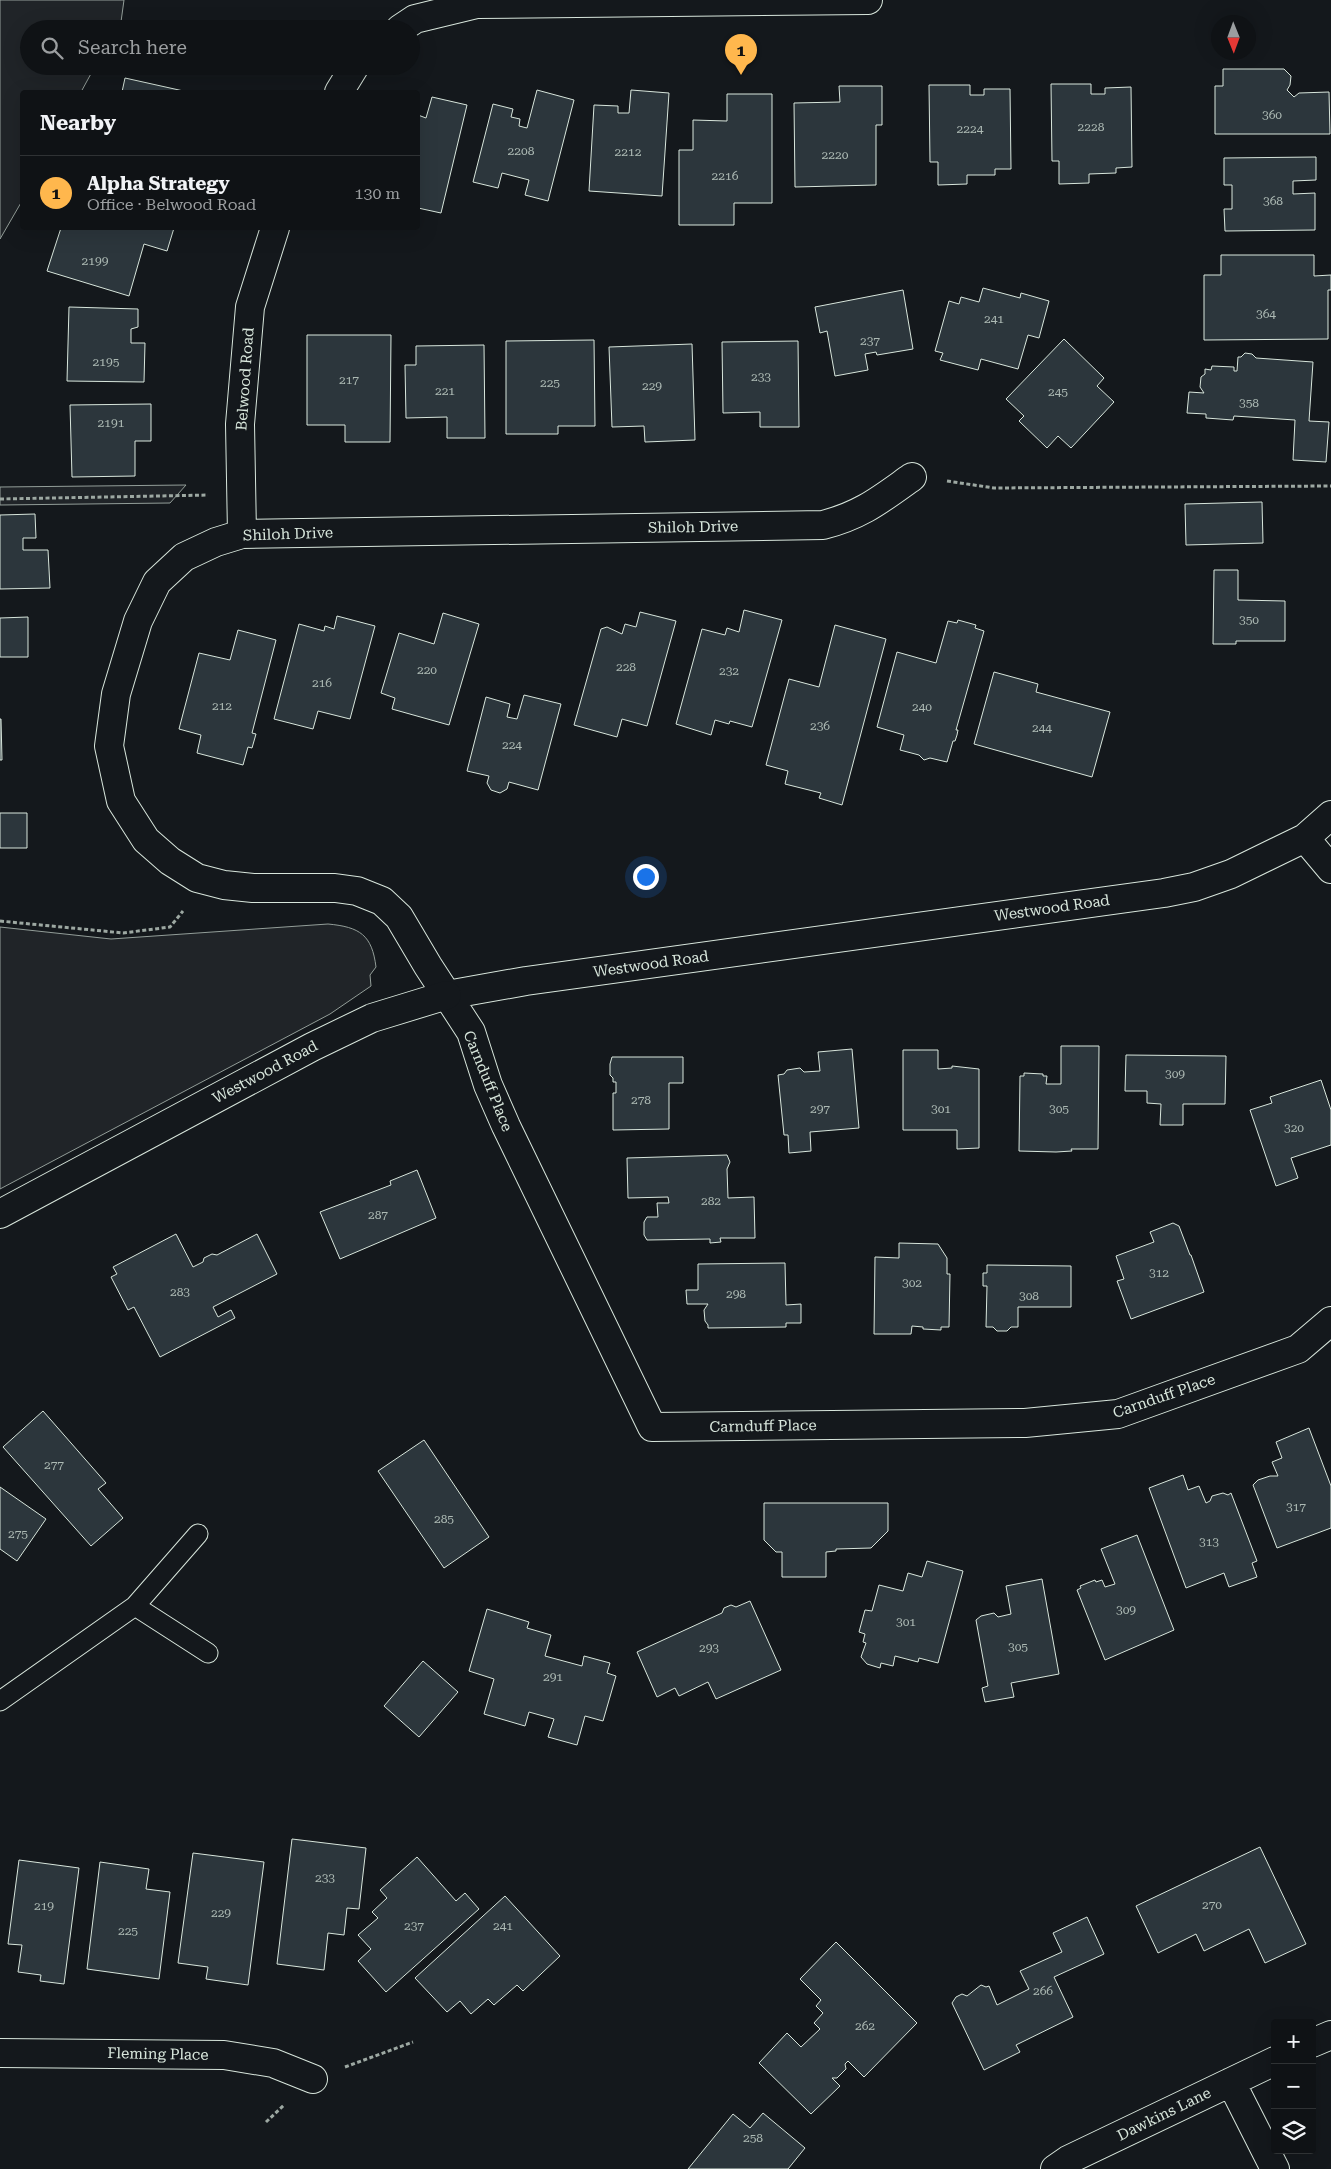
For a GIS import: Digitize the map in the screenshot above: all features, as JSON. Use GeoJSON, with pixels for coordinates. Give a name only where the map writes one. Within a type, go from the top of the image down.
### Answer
{"type":"FeatureCollection","features":[{"type":"Feature","properties":{"kind":"street"},"geometry":{"type":"LineString","coordinates":[[414,20],[477,4],[868,0]]}},
{"type":"Feature","properties":{"kind":"street"},"geometry":{"type":"LineString","coordinates":[[340,90],[349,75]]}},
{"type":"Feature","properties":{"kind":"street","name":"Belwood Road"},"geometry":{"type":"LineString","coordinates":[[242,534],[240,424],[250,307],[274,230]]}},
{"type":"Feature","properties":{"kind":"street","name":"Shiloh Drive"},"geometry":{"type":"LineString","coordinates":[[447,995],[399,917],[382,901],[357,891],[335,888],[254,888],[224,885],[197,878],[170,861],[146,840],[120,801],[109,746],[116,694],[138,620],[157,582],[184,557],[216,542],[242,534],[823,525],[848,518],[870,507],[912,477]]}},
{"type":"Feature","properties":{"kind":"street","name":"Westwood Road"},"geometry":{"type":"LineString","coordinates":[[0,1214],[312,1046],[372,1018],[447,995],[526,981],[1164,893],[1217,880],[1305,838],[1331,815]]}},
{"type":"Feature","properties":{"kind":"street"},"geometry":{"type":"LineString","coordinates":[[1305,838],[1331,869]]}},
{"type":"Feature","properties":{"kind":"street","name":"Carnduff Place"},"geometry":{"type":"LineString","coordinates":[[447,995],[471,1032],[488,1085],[506,1126],[652,1427],[1024,1423],[1118,1414],[1298,1349],[1331,1321]]}},
{"type":"Feature","properties":{"kind":"street"},"geometry":{"type":"LineString","coordinates":[[1316,2041],[1331,2034]]}},
{"type":"Feature","properties":{"kind":"street","name":"Fleming Place"},"geometry":{"type":"LineString","coordinates":[[0,2052],[224,2055],[273,2063],[313,2079]]}},
{"type":"Feature","properties":{"kind":"street","name":"Dawkins Lane"},"geometry":{"type":"LineString","coordinates":[[1055,2169],[1068,2160],[1271,2063]]}},
{"type":"Feature","properties":{"kind":"street"},"geometry":{"type":"LineString","coordinates":[[1231,2082],[1275,2169]]}},
{"type":"Feature","properties":{"kind":"lane"},"geometry":{"type":"LineString","coordinates":[[0,1701],[135,1606],[198,1534]]}},
{"type":"Feature","properties":{"kind":"lane"},"geometry":{"type":"LineString","coordinates":[[135,1606],[208,1653]]}},
{"type":"Feature","properties":{"kind":"path"},"geometry":{"type":"LineString","coordinates":[[912,477],[994,488],[1331,486]]}},
{"type":"Feature","properties":{"kind":"path"},"geometry":{"type":"LineString","coordinates":[[0,499],[211,495]]}},
{"type":"Feature","properties":{"kind":"path"},"geometry":{"type":"LineString","coordinates":[[0,921],[123,933],[170,927],[186,906]]}},
{"type":"Feature","properties":{"kind":"shaded area"},"geometry":{"type":"Polygon","coordinates":[[[0,0],[124,0],[121,20],[20,20],[20,75],[90,75],[82,90],[20,90],[20,204],[0,239],[0,0]]]}},
{"type":"Feature","properties":{"kind":"shaded area"},"geometry":{"type":"Polygon","coordinates":[[[186,485],[170,503],[0,505],[0,487],[186,485]]]}},
{"type":"Feature","properties":{"kind":"shaded area"},"geometry":{"type":"Polygon","coordinates":[[[328,924],[356,930],[367,940],[374,956],[376,967],[370,975],[371,986],[330,1014],[0,1189],[0,927],[111,939],[328,924]]]}},
{"type":"Feature","properties":{"kind":"building"},"geometry":{"type":"Polygon","coordinates":[[[1223,69],[1284,69],[1291,76],[1290,85],[1287,90],[1294,97],[1299,93],[1329,92],[1330,134],[1215,134],[1215,86],[1223,86],[1223,69]]]}},
{"type":"Feature","properties":{"kind":"building"},"geometry":{"type":"Polygon","coordinates":[[[125,78],[179,90],[122,90],[125,78]]]}},
{"type":"Feature","properties":{"kind":"building"},"geometry":{"type":"Polygon","coordinates":[[[1051,84],[1091,84],[1091,94],[1105,94],[1105,88],[1131,87],[1132,167],[1116,168],[1116,173],[1089,174],[1089,183],[1059,184],[1059,161],[1052,161],[1051,84]]]}},
{"type":"Feature","properties":{"kind":"building"},"geometry":{"type":"Polygon","coordinates":[[[929,85],[970,85],[970,95],[984,95],[984,89],[1010,89],[1011,169],[995,169],[995,175],[967,175],[967,184],[938,185],[938,162],[930,162],[929,85]]]}},
{"type":"Feature","properties":{"kind":"building"},"geometry":{"type":"Polygon","coordinates":[[[839,86],[882,86],[882,125],[876,125],[876,185],[795,187],[794,103],[840,102],[839,86]]]}},
{"type":"Feature","properties":{"kind":"building"},"geometry":{"type":"Polygon","coordinates":[[[537,90],[574,100],[548,201],[525,195],[529,180],[502,173],[498,188],[473,182],[493,104],[513,109],[511,117],[520,119],[519,126],[527,128],[537,90]]]}},
{"type":"Feature","properties":{"kind":"building"},"geometry":{"type":"Polygon","coordinates":[[[631,90],[669,93],[662,196],[589,191],[594,105],[618,106],[618,113],[629,113],[631,90]]]}},
{"type":"Feature","properties":{"kind":"building"},"geometry":{"type":"Polygon","coordinates":[[[727,94],[772,94],[772,203],[734,203],[734,225],[679,225],[679,150],[693,150],[693,120],[727,121],[727,94]]]}},
{"type":"Feature","properties":{"kind":"building"},"geometry":{"type":"Polygon","coordinates":[[[432,97],[467,105],[441,213],[420,208],[420,116],[426,118],[432,97]]]}},
{"type":"Feature","properties":{"kind":"building"},"geometry":{"type":"Polygon","coordinates":[[[1316,157],[1316,180],[1293,181],[1293,194],[1315,193],[1315,230],[1225,231],[1224,209],[1232,209],[1232,185],[1224,185],[1224,158],[1316,157]]]}},
{"type":"Feature","properties":{"kind":"building"},"geometry":{"type":"Polygon","coordinates":[[[60,230],[173,230],[167,251],[144,244],[129,296],[47,271],[60,230]]]}},
{"type":"Feature","properties":{"kind":"building"},"geometry":{"type":"Polygon","coordinates":[[[1221,255],[1314,255],[1314,276],[1331,275],[1331,290],[1328,290],[1328,339],[1204,340],[1204,275],[1221,275],[1221,255]]]}},
{"type":"Feature","properties":{"kind":"building"},"geometry":{"type":"Polygon","coordinates":[[[983,288],[1020,298],[1021,293],[1049,301],[1039,338],[1028,335],[1018,369],[981,359],[978,370],[940,360],[943,353],[935,351],[949,301],[959,304],[961,297],[979,302],[983,288]]]}},
{"type":"Feature","properties":{"kind":"building"},"geometry":{"type":"Polygon","coordinates":[[[903,290],[913,349],[877,355],[876,352],[865,354],[868,370],[835,376],[827,331],[820,333],[815,307],[903,290]]]}},
{"type":"Feature","properties":{"kind":"building"},"geometry":{"type":"Polygon","coordinates":[[[69,307],[138,309],[138,327],[131,329],[131,343],[145,343],[144,382],[67,381],[69,307]]]}},
{"type":"Feature","properties":{"kind":"building"},"geometry":{"type":"Polygon","coordinates":[[[307,335],[391,335],[390,442],[345,442],[345,425],[307,425],[307,335]]]}},
{"type":"Feature","properties":{"kind":"building"},"geometry":{"type":"Polygon","coordinates":[[[1064,339],[1104,378],[1097,386],[1114,402],[1071,448],[1058,436],[1047,448],[1019,421],[1024,416],[1006,399],[1064,339]]]}},
{"type":"Feature","properties":{"kind":"building"},"geometry":{"type":"Polygon","coordinates":[[[594,340],[595,426],[558,426],[558,434],[506,434],[506,341],[594,340]]]}},
{"type":"Feature","properties":{"kind":"building"},"geometry":{"type":"Polygon","coordinates":[[[798,341],[799,427],[760,427],[760,412],[723,413],[722,342],[798,341]]]}},
{"type":"Feature","properties":{"kind":"building"},"geometry":{"type":"Polygon","coordinates":[[[692,344],[695,440],[645,442],[644,426],[612,427],[609,347],[692,344]]]}},
{"type":"Feature","properties":{"kind":"building"},"geometry":{"type":"Polygon","coordinates":[[[484,345],[485,438],[447,438],[447,417],[406,418],[405,365],[416,365],[416,346],[484,345]]]}},
{"type":"Feature","properties":{"kind":"building"},"geometry":{"type":"Polygon","coordinates":[[[1245,353],[1252,354],[1256,358],[1313,362],[1309,421],[1329,422],[1326,462],[1293,460],[1295,420],[1234,416],[1233,420],[1206,418],[1206,414],[1187,413],[1189,392],[1204,393],[1200,387],[1201,377],[1205,374],[1205,369],[1211,370],[1212,366],[1234,367],[1234,371],[1237,371],[1238,357],[1245,353]]]}},
{"type":"Feature","properties":{"kind":"building"},"geometry":{"type":"Polygon","coordinates":[[[151,404],[151,441],[135,441],[135,476],[72,477],[70,405],[151,404]]]}},
{"type":"Feature","properties":{"kind":"building"},"geometry":{"type":"Polygon","coordinates":[[[1262,502],[1263,543],[1186,545],[1185,504],[1262,502]]]}},
{"type":"Feature","properties":{"kind":"building"},"geometry":{"type":"Polygon","coordinates":[[[35,514],[36,538],[23,538],[23,550],[48,550],[50,588],[0,589],[0,515],[35,514]]]}},
{"type":"Feature","properties":{"kind":"building"},"geometry":{"type":"Polygon","coordinates":[[[1214,570],[1238,570],[1238,600],[1285,601],[1285,641],[1236,641],[1236,644],[1213,644],[1214,570]]]}},
{"type":"Feature","properties":{"kind":"building"},"geometry":{"type":"Polygon","coordinates":[[[744,610],[782,620],[752,727],[730,721],[729,724],[715,720],[711,735],[676,724],[702,629],[725,635],[727,628],[739,632],[744,610]]]}},
{"type":"Feature","properties":{"kind":"building"},"geometry":{"type":"Polygon","coordinates":[[[640,612],[676,621],[647,726],[622,719],[617,737],[574,725],[601,629],[607,627],[622,634],[625,624],[636,627],[640,612]]]}},
{"type":"Feature","properties":{"kind":"building"},"geometry":{"type":"Polygon","coordinates":[[[443,613],[479,624],[449,725],[392,709],[395,698],[381,693],[399,633],[434,644],[443,613]]]}},
{"type":"Feature","properties":{"kind":"building"},"geometry":{"type":"Polygon","coordinates":[[[337,616],[375,626],[350,719],[318,711],[313,729],[274,719],[299,624],[324,631],[325,626],[334,629],[337,616]]]}},
{"type":"Feature","properties":{"kind":"building"},"geometry":{"type":"Polygon","coordinates":[[[28,617],[28,657],[0,657],[0,618],[28,617]]]}},
{"type":"Feature","properties":{"kind":"building"},"geometry":{"type":"Polygon","coordinates":[[[958,620],[976,625],[975,628],[984,631],[956,730],[958,730],[957,735],[955,741],[953,741],[947,762],[930,758],[924,760],[919,755],[900,750],[904,735],[877,727],[897,652],[936,663],[948,621],[957,623],[958,620]]]}},
{"type":"Feature","properties":{"kind":"building"},"geometry":{"type":"Polygon","coordinates":[[[835,625],[886,639],[842,805],[819,798],[821,793],[785,784],[788,771],[766,765],[789,679],[819,687],[835,625]]]}},
{"type":"Feature","properties":{"kind":"building"},"geometry":{"type":"Polygon","coordinates":[[[238,630],[276,640],[252,733],[256,734],[252,748],[248,747],[243,765],[197,753],[201,735],[179,729],[199,653],[230,660],[238,630]]]}},
{"type":"Feature","properties":{"kind":"building"},"geometry":{"type":"Polygon","coordinates":[[[994,672],[1038,684],[1036,692],[1110,712],[1092,777],[974,744],[994,672]]]}},
{"type":"Feature","properties":{"kind":"building"},"geometry":{"type":"Polygon","coordinates":[[[524,695],[561,704],[538,790],[509,782],[507,789],[500,793],[491,790],[487,783],[489,776],[467,771],[486,697],[510,704],[507,717],[517,719],[524,695]]]}},
{"type":"Feature","properties":{"kind":"building"},"geometry":{"type":"Polygon","coordinates":[[[1,719],[2,760],[0,760],[1,719]]]}},
{"type":"Feature","properties":{"kind":"building"},"geometry":{"type":"Polygon","coordinates":[[[0,813],[27,813],[27,848],[0,848],[0,813]]]}},
{"type":"Feature","properties":{"kind":"building"},"geometry":{"type":"Polygon","coordinates":[[[1061,1046],[1099,1046],[1098,1149],[1071,1149],[1072,1151],[1056,1152],[1019,1151],[1020,1076],[1024,1076],[1024,1073],[1043,1074],[1043,1076],[1047,1076],[1046,1084],[1061,1084],[1061,1046]]]}},
{"type":"Feature","properties":{"kind":"building"},"geometry":{"type":"Polygon","coordinates":[[[852,1049],[859,1128],[810,1132],[811,1151],[789,1153],[788,1135],[784,1135],[778,1075],[784,1074],[787,1070],[800,1068],[804,1072],[820,1071],[818,1052],[852,1049]]]}},
{"type":"Feature","properties":{"kind":"building"},"geometry":{"type":"Polygon","coordinates":[[[903,1050],[938,1050],[938,1069],[952,1068],[952,1066],[979,1069],[979,1148],[957,1149],[957,1130],[903,1130],[903,1050]]]}},
{"type":"Feature","properties":{"kind":"building"},"geometry":{"type":"Polygon","coordinates":[[[1126,1055],[1226,1056],[1225,1104],[1183,1104],[1183,1125],[1160,1125],[1161,1104],[1147,1103],[1147,1091],[1125,1091],[1126,1055]]]}},
{"type":"Feature","properties":{"kind":"building"},"geometry":{"type":"Polygon","coordinates":[[[612,1057],[683,1057],[683,1083],[669,1083],[669,1129],[613,1130],[613,1093],[616,1093],[616,1082],[613,1082],[613,1078],[610,1075],[612,1057]]]}},
{"type":"Feature","properties":{"kind":"building"},"geometry":{"type":"Polygon","coordinates":[[[1321,1080],[1331,1110],[1331,1145],[1291,1158],[1298,1178],[1276,1186],[1250,1110],[1272,1103],[1270,1097],[1321,1080]]]}},
{"type":"Feature","properties":{"kind":"building"},"geometry":{"type":"Polygon","coordinates":[[[727,1155],[730,1162],[727,1169],[728,1198],[754,1197],[755,1238],[720,1238],[721,1242],[710,1243],[710,1239],[647,1240],[644,1235],[644,1222],[647,1217],[658,1217],[657,1203],[669,1203],[668,1197],[628,1198],[627,1158],[727,1155]]]}},
{"type":"Feature","properties":{"kind":"building"},"geometry":{"type":"Polygon","coordinates":[[[417,1170],[436,1218],[340,1259],[320,1212],[391,1185],[390,1181],[417,1170]]]}},
{"type":"Feature","properties":{"kind":"building"},"geometry":{"type":"Polygon","coordinates":[[[1173,1223],[1179,1226],[1204,1292],[1131,1319],[1117,1281],[1124,1279],[1116,1256],[1154,1242],[1150,1232],[1173,1223]]]}},
{"type":"Feature","properties":{"kind":"building"},"geometry":{"type":"Polygon","coordinates":[[[176,1234],[193,1267],[203,1262],[204,1258],[212,1254],[217,1255],[257,1234],[277,1274],[213,1307],[218,1317],[231,1310],[235,1318],[160,1357],[134,1307],[128,1310],[111,1277],[117,1274],[113,1267],[176,1234]]]}},
{"type":"Feature","properties":{"kind":"building"},"geometry":{"type":"Polygon","coordinates":[[[899,1243],[938,1244],[947,1258],[947,1274],[950,1274],[949,1327],[941,1327],[941,1330],[912,1326],[911,1334],[874,1334],[875,1257],[899,1258],[899,1243]]]}},
{"type":"Feature","properties":{"kind":"building"},"geometry":{"type":"Polygon","coordinates":[[[785,1263],[786,1305],[801,1304],[801,1323],[786,1323],[786,1327],[708,1328],[704,1310],[708,1304],[687,1304],[686,1290],[698,1290],[698,1264],[785,1263]]]}},
{"type":"Feature","properties":{"kind":"building"},"geometry":{"type":"Polygon","coordinates":[[[987,1265],[1071,1266],[1071,1307],[1018,1307],[1018,1327],[1011,1327],[1007,1331],[997,1331],[993,1327],[986,1327],[987,1286],[983,1286],[983,1273],[987,1273],[987,1265]]]}},
{"type":"Feature","properties":{"kind":"building"},"geometry":{"type":"Polygon","coordinates":[[[43,1411],[106,1483],[98,1489],[123,1518],[91,1546],[3,1447],[43,1411]]]}},
{"type":"Feature","properties":{"kind":"building"},"geometry":{"type":"Polygon","coordinates":[[[1309,1428],[1331,1486],[1331,1528],[1277,1548],[1253,1485],[1258,1480],[1270,1476],[1278,1476],[1272,1462],[1282,1458],[1276,1442],[1309,1428]]]}},
{"type":"Feature","properties":{"kind":"building"},"geometry":{"type":"Polygon","coordinates":[[[424,1440],[489,1537],[444,1568],[378,1471],[424,1440]]]}},
{"type":"Feature","properties":{"kind":"building"},"geometry":{"type":"Polygon","coordinates":[[[1183,1475],[1188,1490],[1199,1486],[1206,1503],[1210,1501],[1212,1496],[1223,1493],[1228,1495],[1231,1493],[1257,1561],[1252,1563],[1257,1577],[1229,1587],[1224,1573],[1186,1588],[1149,1488],[1183,1475]]]}},
{"type":"Feature","properties":{"kind":"building"},"geometry":{"type":"Polygon","coordinates":[[[0,1487],[46,1519],[17,1561],[0,1549],[0,1487]]]}},
{"type":"Feature","properties":{"kind":"building"},"geometry":{"type":"Polygon","coordinates":[[[764,1503],[888,1503],[888,1531],[871,1548],[836,1549],[836,1551],[826,1552],[826,1577],[782,1577],[782,1552],[776,1552],[764,1540],[764,1503]]]}},
{"type":"Feature","properties":{"kind":"building"},"geometry":{"type":"Polygon","coordinates":[[[1137,1535],[1174,1630],[1105,1660],[1077,1590],[1081,1588],[1080,1586],[1095,1580],[1096,1582],[1102,1580],[1105,1587],[1115,1584],[1101,1549],[1137,1535]]]}},
{"type":"Feature","properties":{"kind":"building"},"geometry":{"type":"Polygon","coordinates":[[[927,1561],[963,1571],[938,1663],[919,1658],[918,1662],[895,1656],[893,1666],[881,1663],[880,1668],[867,1664],[861,1657],[866,1643],[863,1642],[865,1634],[859,1632],[865,1610],[872,1611],[879,1585],[903,1591],[908,1573],[922,1577],[927,1561]]]}},
{"type":"Feature","properties":{"kind":"building"},"geometry":{"type":"Polygon","coordinates":[[[1042,1579],[1059,1674],[1011,1683],[1014,1697],[985,1702],[982,1688],[988,1686],[976,1620],[981,1616],[994,1613],[998,1617],[1011,1614],[1006,1586],[1042,1579]]]}},
{"type":"Feature","properties":{"kind":"building"},"geometry":{"type":"Polygon","coordinates":[[[750,1601],[781,1670],[716,1699],[708,1682],[679,1696],[675,1688],[657,1697],[637,1652],[722,1613],[724,1608],[731,1605],[736,1607],[750,1601]]]}},
{"type":"Feature","properties":{"kind":"building"},"geometry":{"type":"Polygon","coordinates":[[[487,1609],[529,1622],[527,1628],[551,1635],[545,1656],[582,1666],[584,1656],[610,1663],[607,1673],[616,1676],[603,1721],[585,1716],[577,1745],[548,1737],[554,1719],[529,1712],[525,1726],[484,1714],[494,1679],[469,1671],[487,1609]]]}},
{"type":"Feature","properties":{"kind":"building"},"geometry":{"type":"Polygon","coordinates":[[[423,1661],[458,1692],[419,1737],[384,1706],[423,1661]]]}},
{"type":"Feature","properties":{"kind":"building"},"geometry":{"type":"Polygon","coordinates":[[[292,1839],[366,1848],[359,1909],[347,1908],[344,1935],[328,1933],[324,1970],[277,1964],[292,1839]]]}},
{"type":"Feature","properties":{"kind":"building"},"geometry":{"type":"Polygon","coordinates":[[[1260,1847],[1306,1944],[1265,1963],[1249,1929],[1204,1951],[1196,1934],[1158,1953],[1136,1906],[1260,1847]]]}},
{"type":"Feature","properties":{"kind":"building"},"geometry":{"type":"Polygon","coordinates":[[[193,1853],[264,1862],[248,1985],[206,1979],[208,1967],[178,1963],[193,1853]]]}},
{"type":"Feature","properties":{"kind":"building"},"geometry":{"type":"Polygon","coordinates":[[[417,1857],[456,1901],[465,1893],[479,1909],[386,1992],[358,1961],[371,1949],[358,1935],[378,1918],[372,1912],[387,1898],[380,1890],[417,1857]]]}},
{"type":"Feature","properties":{"kind":"building"},"geometry":{"type":"Polygon","coordinates":[[[19,1860],[79,1868],[64,1984],[40,1981],[41,1975],[18,1972],[22,1945],[8,1944],[19,1860]]]}},
{"type":"Feature","properties":{"kind":"building"},"geometry":{"type":"Polygon","coordinates":[[[100,1862],[149,1869],[146,1889],[170,1892],[159,1979],[87,1969],[100,1862]]]}},
{"type":"Feature","properties":{"kind":"building"},"geometry":{"type":"Polygon","coordinates":[[[505,1896],[560,1956],[523,1991],[517,1985],[494,2005],[488,1999],[471,2014],[460,2001],[447,2012],[415,1978],[505,1896]]]}},
{"type":"Feature","properties":{"kind":"building"},"geometry":{"type":"Polygon","coordinates":[[[1087,1917],[1104,1954],[1054,1977],[1073,2017],[1016,2045],[1020,2052],[984,2070],[952,2003],[956,1997],[962,1994],[967,1996],[981,1985],[989,1986],[997,2005],[1029,1989],[1020,1971],[1062,1952],[1053,1933],[1087,1917]]]}},
{"type":"Feature","properties":{"kind":"building"},"geometry":{"type":"Polygon","coordinates":[[[836,1942],[917,2023],[864,2077],[848,2061],[845,2064],[846,2069],[837,2078],[832,2078],[840,2086],[811,2114],[759,2063],[787,2033],[801,2047],[820,2029],[814,2023],[823,2013],[816,2006],[821,2000],[800,1979],[836,1942]]]}},
{"type":"Feature","properties":{"kind":"building"},"geometry":{"type":"Polygon","coordinates":[[[763,2113],[805,2148],[788,2169],[688,2169],[733,2114],[750,2128],[763,2113]]]}},
{"type":"Feature","properties":{"kind":"place","name":"Alpha Strategy"},"geometry":{"type":"Point","coordinates":[741,75]}}]}
